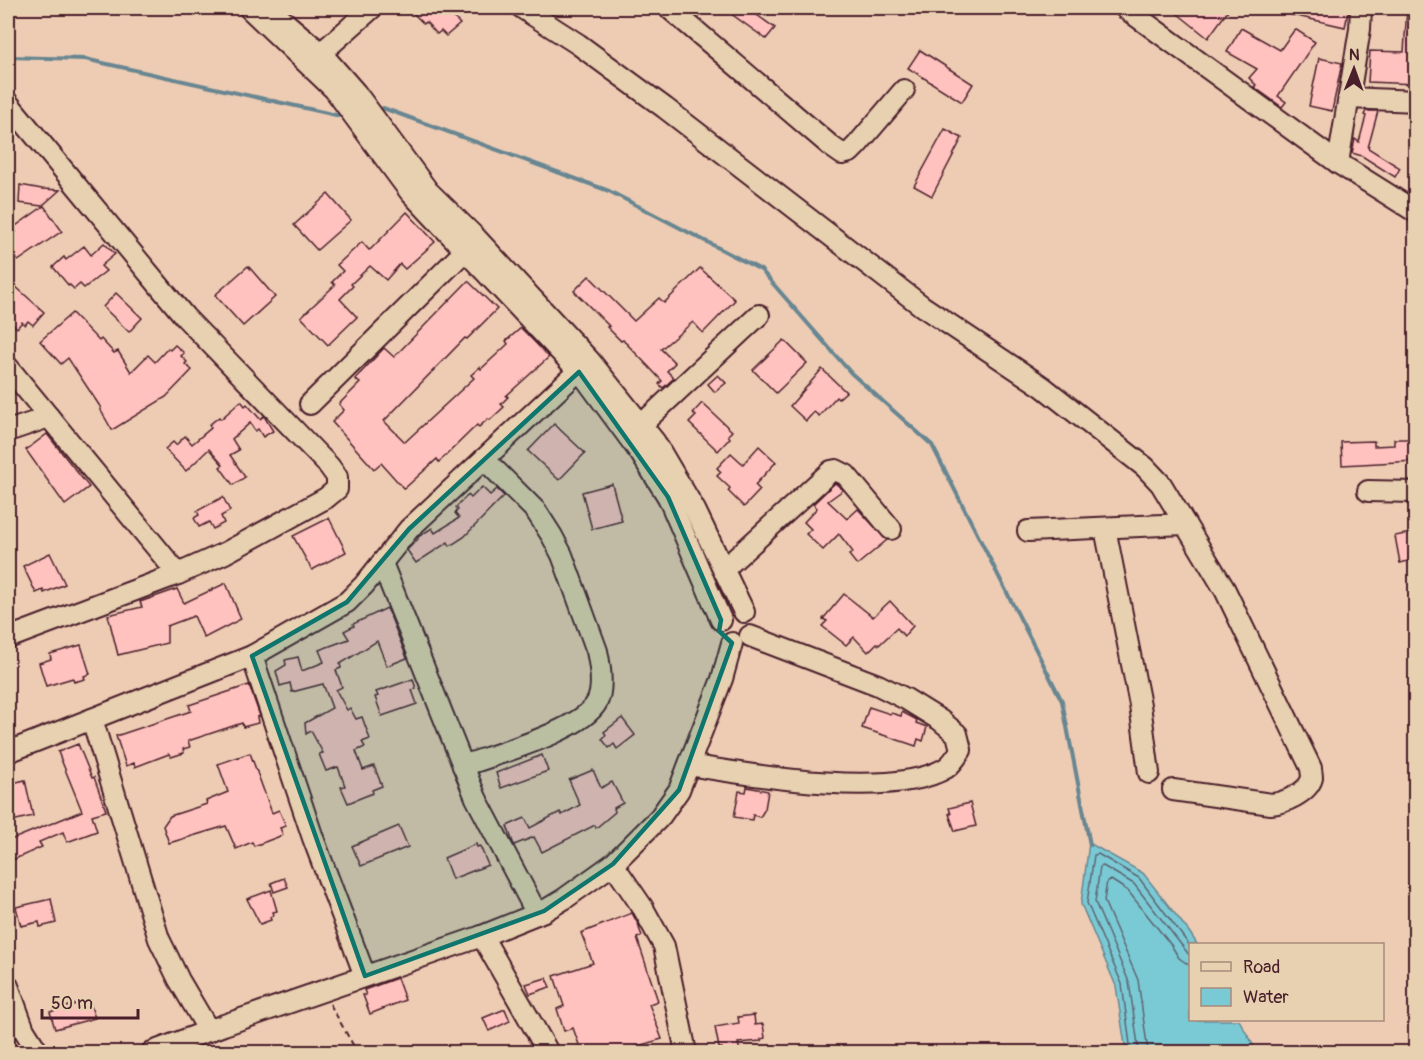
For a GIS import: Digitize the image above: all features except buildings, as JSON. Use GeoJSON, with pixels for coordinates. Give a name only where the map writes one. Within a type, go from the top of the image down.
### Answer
{"type":"FeatureCollection","features":[{"type":"Feature","properties":{"kind":"street"},"geometry":{"type":"LineString","coordinates":[[152,1053],[178,1048],[209,1030],[482,936],[537,914],[564,899],[613,864],[660,817],[679,790],[722,679],[741,640],[753,628],[695,510],[655,442],[471,245],[356,93],[315,58],[249,8]]}},
{"type":"Feature","properties":{"kind":"street"},"geometry":{"type":"LineString","coordinates":[[268,8],[315,58]]}},
{"type":"Feature","properties":{"kind":"street"},"geometry":{"type":"LineString","coordinates":[[315,58],[372,8]]}},
{"type":"Feature","properties":{"kind":"street"},"geometry":{"type":"LineString","coordinates":[[522,8],[588,51],[665,108],[922,306],[1043,387],[1145,467],[1161,484],[1225,590],[1311,768],[1312,778],[1307,787],[1284,803],[1271,804],[1173,790]]}},
{"type":"Feature","properties":{"kind":"street"},"geometry":{"type":"LineString","coordinates":[[669,8],[842,154],[850,152],[857,145],[904,90]]}},
{"type":"Feature","properties":{"kind":"street"},"geometry":{"type":"LineString","coordinates":[[1125,8],[1338,163],[1416,212]]}},
{"type":"Feature","properties":{"kind":"street"},"geometry":{"type":"LineString","coordinates":[[1338,163],[1360,29],[1361,8]]}},
{"type":"Feature","properties":{"kind":"street"},"geometry":{"type":"LineString","coordinates":[[1349,98],[1416,101]]}},
{"type":"Feature","properties":{"kind":"street"},"geometry":{"type":"LineString","coordinates":[[8,103],[185,317],[337,477],[336,489],[326,498],[225,553],[178,574],[8,638]]}},
{"type":"Feature","properties":{"kind":"street"},"geometry":{"type":"LineString","coordinates":[[310,404],[471,245]]}},
{"type":"Feature","properties":{"kind":"street"},"geometry":{"type":"LineString","coordinates":[[641,425],[759,315]]}},
{"type":"Feature","properties":{"kind":"street"},"geometry":{"type":"LineString","coordinates":[[8,752],[252,656],[347,602],[410,529],[584,366]]}},
{"type":"Feature","properties":{"kind":"street"},"geometry":{"type":"LineString","coordinates":[[584,366],[586,379],[641,454],[668,497],[721,620]]}},
{"type":"Feature","properties":{"kind":"street"},"geometry":{"type":"LineString","coordinates":[[8,367],[178,574]]}},
{"type":"Feature","properties":{"kind":"street"},"geometry":{"type":"LineString","coordinates":[[8,431],[49,417]]}},
{"type":"Feature","properties":{"kind":"street"},"geometry":{"type":"LineString","coordinates":[[463,766],[561,730],[591,711],[600,696],[600,667],[597,651],[562,555],[536,512],[484,459]]}},
{"type":"Feature","properties":{"kind":"street"},"geometry":{"type":"LineString","coordinates":[[723,570],[831,471],[836,470],[846,476],[891,529]]}},
{"type":"Feature","properties":{"kind":"street"},"geometry":{"type":"LineString","coordinates":[[1368,491],[1416,492]]}},
{"type":"Feature","properties":{"kind":"street"},"geometry":{"type":"LineString","coordinates":[[1028,531],[1185,524]]}},
{"type":"Feature","properties":{"kind":"street"},"geometry":{"type":"LineString","coordinates":[[1105,528],[1140,705],[1149,773]]}},
{"type":"Feature","properties":{"kind":"street"},"geometry":{"type":"LineString","coordinates":[[382,563],[476,798],[537,914]]}},
{"type":"Feature","properties":{"kind":"street"},"geometry":{"type":"LineString","coordinates":[[689,765],[766,778],[876,783],[918,778],[947,767],[961,750],[957,734],[940,720],[878,684],[741,640],[724,639],[719,631],[721,620],[726,614],[734,611],[744,612]]}},
{"type":"Feature","properties":{"kind":"street"},"geometry":{"type":"LineString","coordinates":[[252,656],[313,838],[365,976]]}},
{"type":"Feature","properties":{"kind":"street"},"geometry":{"type":"LineString","coordinates":[[92,719],[159,939],[179,980],[209,1030]]}},
{"type":"Feature","properties":{"kind":"street"},"geometry":{"type":"LineString","coordinates":[[613,864],[643,908],[664,946],[686,1053]]}},
{"type":"Feature","properties":{"kind":"street"},"geometry":{"type":"LineString","coordinates":[[482,936],[548,1053]]}},
{"type":"Feature","properties":{"kind":"street"},"geometry":{"type":"LineString","coordinates":[[8,986],[24,1030],[38,1053]]}},
{"type":"Feature","properties":{"kind":"path"},"geometry":{"type":"LineString","coordinates":[[322,991],[357,1053]]}},
{"type":"Feature","properties":{"kind":"highlighted area"},"geometry":{"type":"Polygon","coordinates":[[[579,372],[668,497],[721,620],[719,631],[732,643],[679,790],[613,864],[544,911],[365,976],[252,656],[347,602],[409,529],[579,372]]]}},
{"type":"Feature","properties":{"kind":"water"},"geometry":{"type":"Polygon","coordinates":[[[1089,843],[1143,873],[1196,943],[1189,943],[1189,1021],[1240,1021],[1257,1052],[1126,1052],[1116,986],[1081,904],[1089,843]]]}},
{"type":"Feature","properties":{"kind":"waterway"},"geometry":{"type":"LineString","coordinates":[[8,57],[85,59],[345,117]]}},
{"type":"Feature","properties":{"kind":"waterway"},"geometry":{"type":"LineString","coordinates":[[383,108],[609,191],[761,270],[851,373],[932,445],[1062,701],[1090,845]]}}]}
